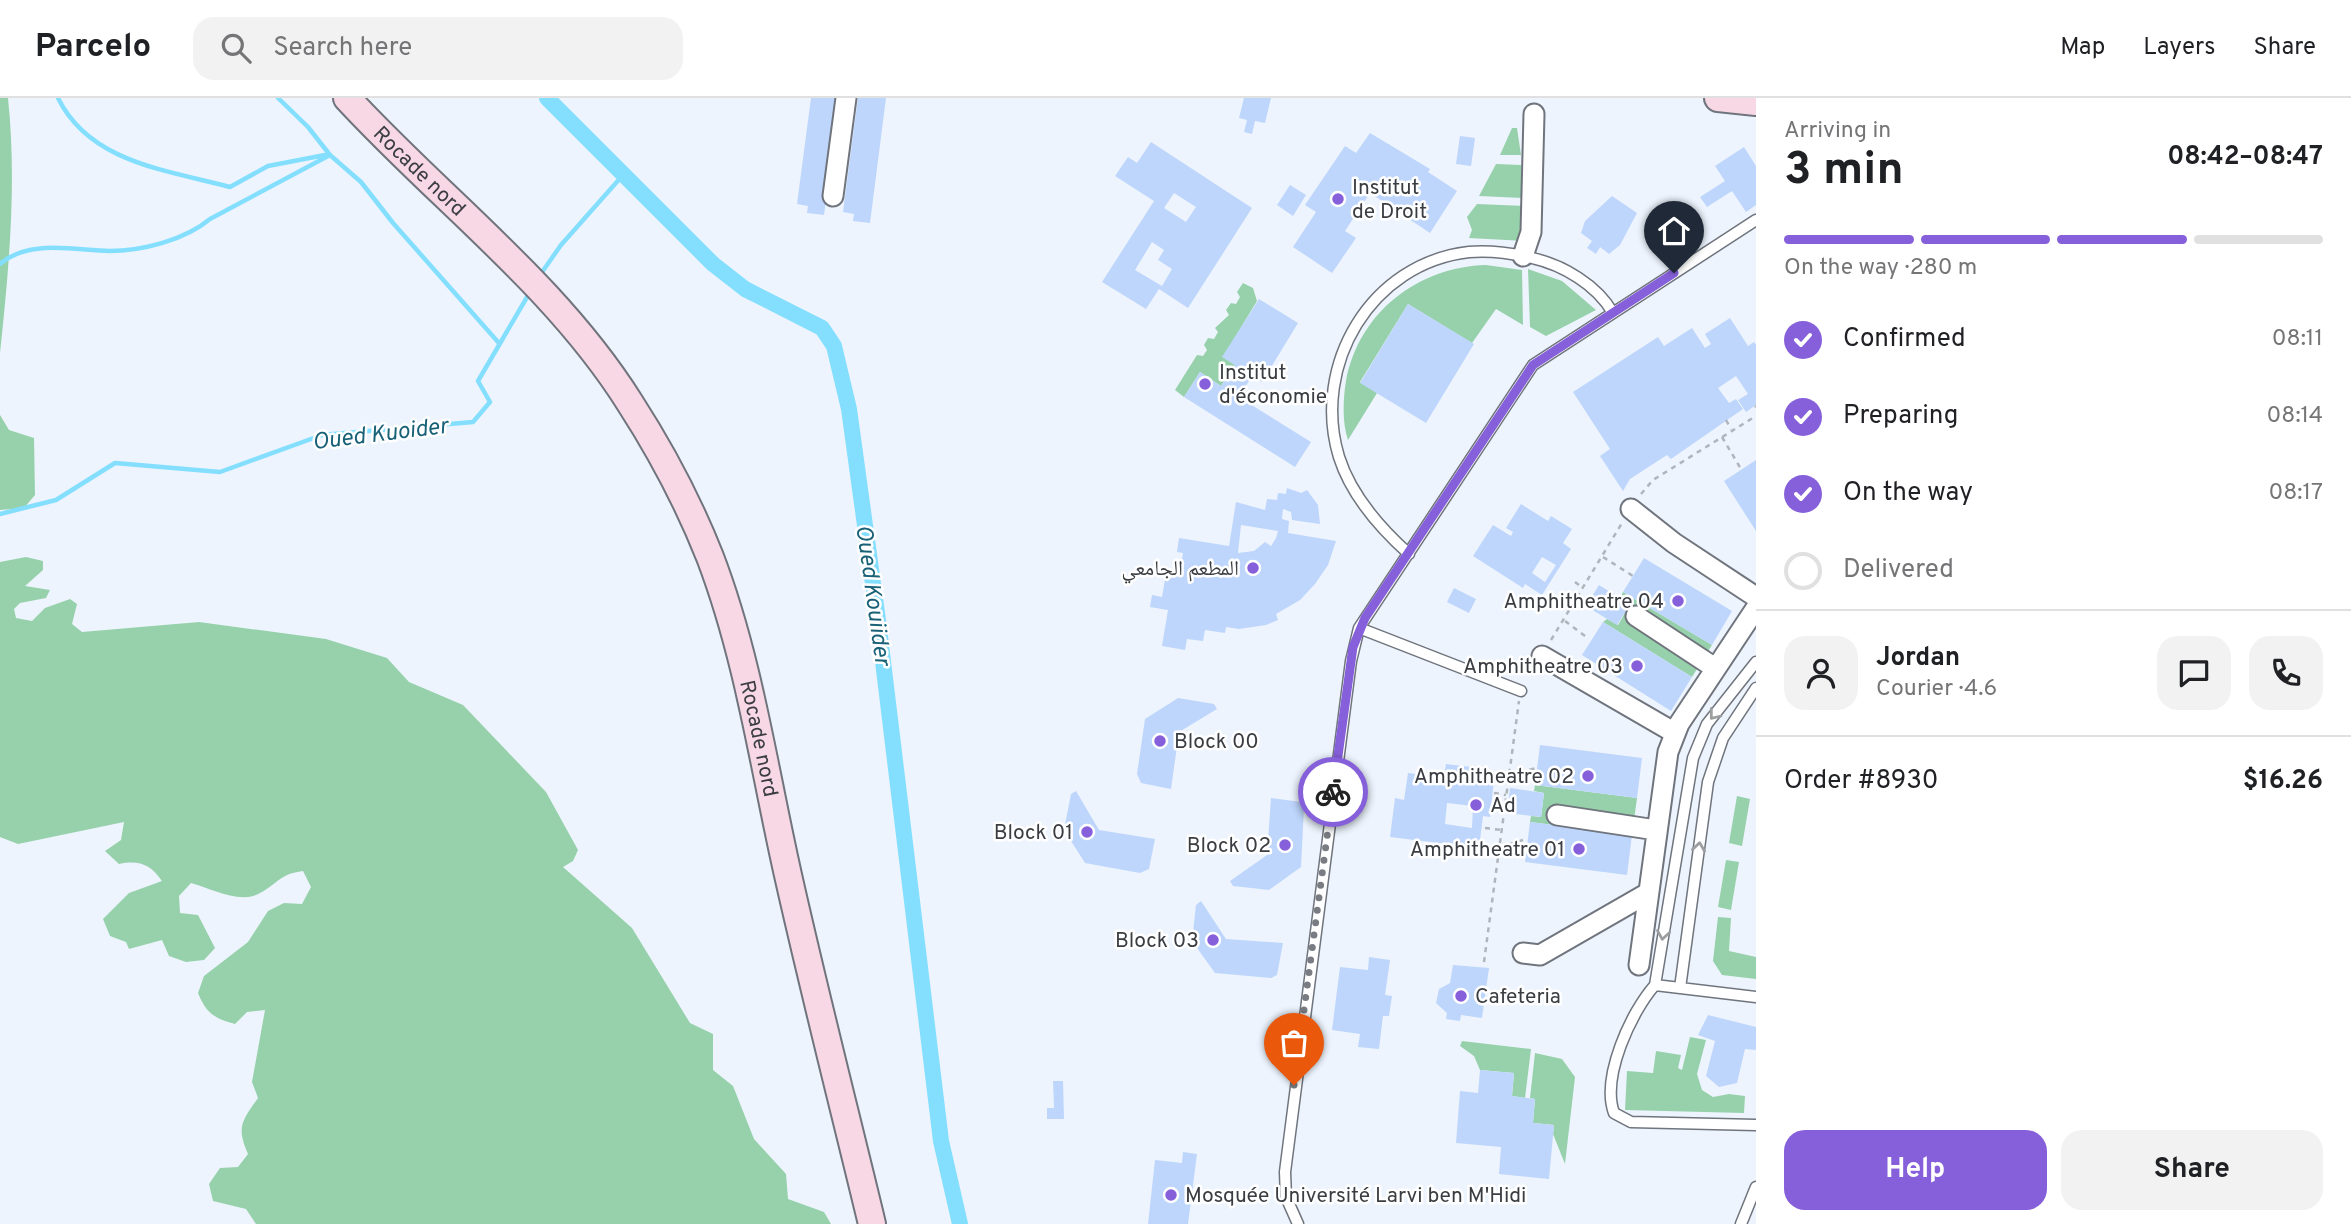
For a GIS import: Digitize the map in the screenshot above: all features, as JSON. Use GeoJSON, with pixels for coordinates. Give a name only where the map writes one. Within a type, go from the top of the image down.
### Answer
{"type":"FeatureCollection","features":[{"type":"Feature","properties":{"kind":"main road"},"geometry":{"type":"LineString","coordinates":[[1718,98],[1756,102]]}},
{"type":"Feature","properties":{"kind":"main road","name":"Rocade nord"},"geometry":{"type":"LineString","coordinates":[[357,101],[546,296],[592,349],[629,402],[660,454],[709,555],[745,673],[788,876],[872,1224]]}},
{"type":"Feature","properties":{"kind":"street"},"geometry":{"type":"LineString","coordinates":[[833,196],[846,98]]}},
{"type":"Feature","properties":{"kind":"street"},"geometry":{"type":"LineString","coordinates":[[1523,256],[1531,232],[1534,114]]}},
{"type":"Feature","properties":{"kind":"street"},"geometry":{"type":"LineString","coordinates":[[1631,509],[1674,543],[1756,597]]}},
{"type":"Feature","properties":{"kind":"street"},"geometry":{"type":"LineString","coordinates":[[1639,965],[1664,773],[1675,733],[1714,668],[1756,608]]}},
{"type":"Feature","properties":{"kind":"street"},"geometry":{"type":"LineString","coordinates":[[1636,616],[1714,668]]}},
{"type":"Feature","properties":{"kind":"street"},"geometry":{"type":"LineString","coordinates":[[1542,656],[1675,733]]}},
{"type":"Feature","properties":{"kind":"street"},"geometry":{"type":"LineString","coordinates":[[1557,815],[1656,830]]}},
{"type":"Feature","properties":{"kind":"street"},"geometry":{"type":"LineString","coordinates":[[1523,953],[1539,955],[1648,893]]}},
{"type":"Feature","properties":{"kind":"lane"},"geometry":{"type":"LineString","coordinates":[[1297,1224],[1286,1197],[1285,1172],[1349,674],[1359,628],[1524,375],[1542,358],[1756,220]]}},
{"type":"Feature","properties":{"kind":"lane"},"geometry":{"type":"LineString","coordinates":[[1409,554],[1359,499],[1339,458],[1331,412],[1340,356],[1364,313],[1385,290],[1410,272],[1447,256],[1486,251],[1543,260],[1574,276],[1604,298],[1613,313]]}},
{"type":"Feature","properties":{"kind":"lane"},"geometry":{"type":"LineString","coordinates":[[1359,628],[1521,691]]}},
{"type":"Feature","properties":{"kind":"lane"},"geometry":{"type":"LineString","coordinates":[[1756,662],[1707,724],[1693,758],[1655,985],[1643,1000],[1619,1052],[1611,1096],[1614,1112],[1636,1123],[1756,1125]]}},
{"type":"Feature","properties":{"kind":"lane"},"geometry":{"type":"LineString","coordinates":[[1680,988],[1708,782],[1723,738],[1756,688]]}},
{"type":"Feature","properties":{"kind":"lane"},"geometry":{"type":"LineString","coordinates":[[1655,985],[1756,997]]}},
{"type":"Feature","properties":{"kind":"lane"},"geometry":{"type":"LineString","coordinates":[[1741,1224],[1756,1187]]}},
{"type":"Feature","properties":{"kind":"path"},"geometry":{"type":"LineString","coordinates":[[1752,418],[1756,424]]}},
{"type":"Feature","properties":{"kind":"path"},"geometry":{"type":"LineString","coordinates":[[1726,420],[1732,430]]}},
{"type":"Feature","properties":{"kind":"path"},"geometry":{"type":"LineString","coordinates":[[1722,437],[1741,469]]}},
{"type":"Feature","properties":{"kind":"path"},"geometry":{"type":"LineString","coordinates":[[1602,556],[1633,576]]}},
{"type":"Feature","properties":{"kind":"path"},"geometry":{"type":"LineString","coordinates":[[1575,582],[1583,588]]}},
{"type":"Feature","properties":{"kind":"path"},"geometry":{"type":"LineString","coordinates":[[1564,621],[1585,636]]}},
{"type":"Feature","properties":{"kind":"path"},"geometry":{"type":"LineString","coordinates":[[1509,775],[1537,768]]}},
{"type":"Feature","properties":{"kind":"path"},"geometry":{"type":"LineString","coordinates":[[1494,793],[1507,797],[1505,807]]}},
{"type":"Feature","properties":{"kind":"path"},"geometry":{"type":"LineString","coordinates":[[1485,828],[1502,830]]}},
{"type":"Feature","properties":{"kind":"path"},"geometry":{"type":"LineString","coordinates":[[1500,847],[1522,839]]}},
{"type":"Feature","properties":{"kind":"green space"},"geometry":{"type":"Polygon","coordinates":[[[0,98],[8,98],[12,194],[0,353],[0,98]]]}},
{"type":"Feature","properties":{"kind":"green space"},"geometry":{"type":"Polygon","coordinates":[[[1512,128],[1517,128],[1521,155],[1500,155],[1512,128]]]}},
{"type":"Feature","properties":{"kind":"green space"},"geometry":{"type":"Polygon","coordinates":[[[1496,164],[1521,165],[1523,198],[1479,196],[1496,164]]]}},
{"type":"Feature","properties":{"kind":"green space"},"geometry":{"type":"Polygon","coordinates":[[[1477,204],[1525,206],[1525,241],[1469,238],[1472,230],[1467,217],[1477,204]]]}},
{"type":"Feature","properties":{"kind":"green space"},"geometry":{"type":"Polygon","coordinates":[[[1486,265],[1522,270],[1523,325],[1496,309],[1472,343],[1408,304],[1360,382],[1377,393],[1348,440],[1344,411],[1346,381],[1353,356],[1378,315],[1395,298],[1415,284],[1437,274],[1486,265]]]}},
{"type":"Feature","properties":{"kind":"green space"},"geometry":{"type":"Polygon","coordinates":[[[1528,269],[1562,281],[1596,310],[1546,336],[1530,327],[1528,269]]]}},
{"type":"Feature","properties":{"kind":"green space"},"geometry":{"type":"Polygon","coordinates":[[[1243,283],[1253,288],[1257,301],[1223,357],[1235,365],[1221,386],[1200,372],[1184,397],[1175,390],[1197,355],[1203,356],[1207,350],[1204,345],[1208,338],[1214,339],[1218,332],[1215,328],[1229,315],[1226,310],[1231,303],[1236,304],[1240,297],[1237,292],[1243,283]]]}},
{"type":"Feature","properties":{"kind":"green space"},"geometry":{"type":"Polygon","coordinates":[[[0,415],[9,430],[34,438],[35,495],[24,508],[0,510],[0,415]]]}},
{"type":"Feature","properties":{"kind":"green space"},"geometry":{"type":"Polygon","coordinates":[[[26,557],[43,561],[43,570],[25,586],[50,590],[46,598],[20,603],[14,609],[16,618],[32,621],[45,608],[70,599],[77,604],[72,624],[82,632],[199,622],[326,639],[387,658],[409,682],[463,705],[546,792],[578,850],[573,861],[563,867],[632,928],[690,1023],[713,1034],[713,1070],[733,1086],[754,1139],[786,1174],[788,1199],[824,1212],[831,1224],[256,1224],[246,1209],[213,1201],[209,1184],[220,1168],[238,1167],[248,1154],[242,1137],[242,1124],[258,1098],[252,1082],[265,1010],[247,1012],[235,1024],[212,1014],[204,1006],[198,993],[204,976],[248,942],[268,911],[284,903],[302,904],[311,887],[303,871],[289,874],[260,893],[244,897],[191,883],[179,896],[180,913],[198,915],[215,948],[204,960],[186,962],[169,956],[162,940],[129,949],[126,942],[110,936],[103,919],[129,893],[162,881],[148,867],[138,863],[119,864],[105,851],[121,840],[124,822],[18,844],[0,837],[0,562],[26,557]]]}},
{"type":"Feature","properties":{"kind":"green space"},"geometry":{"type":"Polygon","coordinates":[[[1623,592],[1712,645],[1692,677],[1603,622],[1607,619],[1618,625],[1630,604],[1620,598],[1623,592]]]}},
{"type":"Feature","properties":{"kind":"green space"},"geometry":{"type":"Polygon","coordinates":[[[1535,785],[1637,798],[1632,835],[1530,822],[1531,816],[1541,817],[1544,793],[1534,791],[1535,785]]]}},
{"type":"Feature","properties":{"kind":"green space"},"geometry":{"type":"Polygon","coordinates":[[[1737,796],[1750,799],[1742,846],[1729,843],[1737,796]]]}},
{"type":"Feature","properties":{"kind":"green space"},"geometry":{"type":"Polygon","coordinates":[[[1726,860],[1739,862],[1731,910],[1718,907],[1726,860]]]}},
{"type":"Feature","properties":{"kind":"green space"},"geometry":{"type":"Polygon","coordinates":[[[1718,917],[1731,918],[1729,951],[1756,957],[1756,979],[1722,975],[1713,961],[1718,917]]]}},
{"type":"Feature","properties":{"kind":"green space"},"geometry":{"type":"Polygon","coordinates":[[[1690,1037],[1706,1040],[1697,1074],[1702,1090],[1713,1097],[1729,1094],[1745,1096],[1744,1113],[1625,1110],[1627,1071],[1653,1073],[1656,1051],[1681,1055],[1678,1068],[1682,1070],[1690,1037]]]}},
{"type":"Feature","properties":{"kind":"green space"},"geometry":{"type":"Polygon","coordinates":[[[1462,1041],[1531,1049],[1525,1098],[1512,1096],[1514,1073],[1480,1070],[1474,1056],[1460,1046],[1462,1041]]]}},
{"type":"Feature","properties":{"kind":"green space"},"geometry":{"type":"Polygon","coordinates":[[[1535,1053],[1562,1059],[1575,1077],[1565,1164],[1553,1134],[1554,1125],[1533,1123],[1535,1099],[1530,1098],[1535,1053]]]}},
{"type":"Feature","properties":{"kind":"building"},"geometry":{"type":"Polygon","coordinates":[[[811,98],[840,98],[824,215],[807,213],[808,206],[797,204],[811,98]]]}},
{"type":"Feature","properties":{"kind":"building"},"geometry":{"type":"Polygon","coordinates":[[[858,98],[886,98],[870,223],[853,221],[854,214],[843,212],[858,98]]]}},
{"type":"Feature","properties":{"kind":"building"},"geometry":{"type":"Polygon","coordinates":[[[1244,98],[1271,98],[1265,123],[1255,121],[1252,134],[1244,132],[1247,120],[1239,118],[1244,98]]]}},
{"type":"Feature","properties":{"kind":"building","name":"Institut de Droit"},"geometry":{"type":"Polygon","coordinates":[[[1370,133],[1430,169],[1428,172],[1457,191],[1430,233],[1370,193],[1345,231],[1356,238],[1332,273],[1293,247],[1316,212],[1305,205],[1345,146],[1356,153],[1370,133]]]}},
{"type":"Feature","properties":{"kind":"building"},"geometry":{"type":"Polygon","coordinates":[[[1460,136],[1475,138],[1471,166],[1456,164],[1460,136]]]}},
{"type":"Feature","properties":{"kind":"building"},"geometry":{"type":"Polygon","coordinates":[[[1151,142],[1252,208],[1188,308],[1159,289],[1146,309],[1102,282],[1154,201],[1115,176],[1128,157],[1137,163],[1151,142]],[[1174,193],[1164,208],[1186,222],[1196,207],[1174,193]],[[1152,242],[1135,270],[1162,286],[1172,269],[1158,260],[1164,250],[1152,242]]]}},
{"type":"Feature","properties":{"kind":"building"},"geometry":{"type":"Polygon","coordinates":[[[1744,147],[1756,166],[1756,205],[1746,212],[1732,191],[1707,207],[1700,197],[1725,181],[1715,166],[1744,147]]]}},
{"type":"Feature","properties":{"kind":"building"},"geometry":{"type":"Polygon","coordinates":[[[1290,185],[1306,195],[1293,216],[1277,205],[1290,185]]]}},
{"type":"Feature","properties":{"kind":"building"},"geometry":{"type":"Polygon","coordinates":[[[1612,196],[1637,213],[1620,245],[1609,254],[1600,247],[1596,254],[1587,248],[1592,241],[1581,233],[1585,221],[1612,196]]]}},
{"type":"Feature","properties":{"kind":"building","name":"Institut d'économie"},"geometry":{"type":"Polygon","coordinates":[[[1259,299],[1298,323],[1262,382],[1252,376],[1239,397],[1311,442],[1295,467],[1184,397],[1200,372],[1221,386],[1235,365],[1222,357],[1259,299]]]}},
{"type":"Feature","properties":{"kind":"building"},"geometry":{"type":"Polygon","coordinates":[[[1408,304],[1474,344],[1426,423],[1360,383],[1408,304]]]}},
{"type":"Feature","properties":{"kind":"building"},"geometry":{"type":"Polygon","coordinates":[[[1730,318],[1748,346],[1754,342],[1756,345],[1756,405],[1746,412],[1738,400],[1748,394],[1736,376],[1718,388],[1729,403],[1736,399],[1743,409],[1671,459],[1667,455],[1630,479],[1623,491],[1600,456],[1610,449],[1573,392],[1658,337],[1664,346],[1692,328],[1705,348],[1711,344],[1705,334],[1730,318]]]}},
{"type":"Feature","properties":{"kind":"building"},"geometry":{"type":"Polygon","coordinates":[[[1756,460],[1756,531],[1724,481],[1756,460]]]}},
{"type":"Feature","properties":{"kind":"building","name":"المطعم الجامعي"},"geometry":{"type":"Polygon","coordinates":[[[1287,488],[1301,493],[1307,490],[1318,505],[1320,524],[1292,520],[1291,512],[1283,509],[1282,519],[1289,521],[1288,533],[1336,541],[1328,565],[1315,584],[1300,600],[1276,614],[1278,620],[1266,625],[1239,629],[1226,627],[1225,633],[1205,630],[1203,641],[1187,639],[1185,650],[1162,646],[1168,610],[1150,607],[1152,595],[1162,597],[1166,574],[1179,576],[1183,553],[1177,552],[1179,538],[1229,546],[1236,502],[1265,510],[1267,499],[1277,500],[1278,493],[1286,494],[1287,488]],[[1241,525],[1238,553],[1254,551],[1265,542],[1271,546],[1278,531],[1241,525]]]}},
{"type":"Feature","properties":{"kind":"building"},"geometry":{"type":"Polygon","coordinates":[[[1521,504],[1548,521],[1551,516],[1572,529],[1563,543],[1571,549],[1542,595],[1525,584],[1523,588],[1473,556],[1493,525],[1511,536],[1513,532],[1506,528],[1521,504]],[[1542,557],[1532,573],[1545,582],[1556,565],[1542,557]]]}},
{"type":"Feature","properties":{"kind":"building","name":"Amphitheatre 04"},"geometry":{"type":"Polygon","coordinates":[[[1644,558],[1732,611],[1712,645],[1623,592],[1644,558]]]}},
{"type":"Feature","properties":{"kind":"building"},"geometry":{"type":"Polygon","coordinates":[[[1599,585],[1630,604],[1617,625],[1586,606],[1599,585]]]}},
{"type":"Feature","properties":{"kind":"building"},"geometry":{"type":"Polygon","coordinates":[[[1454,588],[1476,599],[1469,613],[1447,602],[1454,588]]]}},
{"type":"Feature","properties":{"kind":"building","name":"Amphitheatre 03"},"geometry":{"type":"Polygon","coordinates":[[[1603,622],[1692,677],[1671,711],[1582,655],[1603,622]]]}},
{"type":"Feature","properties":{"kind":"building","name":"Block 00"},"geometry":{"type":"Polygon","coordinates":[[[1178,698],[1214,704],[1217,709],[1179,732],[1171,789],[1141,783],[1137,774],[1145,719],[1178,698]]]}},
{"type":"Feature","properties":{"kind":"building","name":"Amphitheatre 02"},"geometry":{"type":"Polygon","coordinates":[[[1540,745],[1642,758],[1637,798],[1535,785],[1540,745]]]}},
{"type":"Feature","properties":{"kind":"building","name":"Ad"},"geometry":{"type":"Polygon","coordinates":[[[1446,764],[1471,767],[1469,777],[1494,780],[1490,817],[1483,816],[1479,848],[1390,837],[1395,798],[1404,800],[1408,773],[1444,777],[1446,764]],[[1447,803],[1445,824],[1472,828],[1473,806],[1447,803]]]}},
{"type":"Feature","properties":{"kind":"building"},"geometry":{"type":"Polygon","coordinates":[[[1510,788],[1544,793],[1541,817],[1507,813],[1510,788]]]}},
{"type":"Feature","properties":{"kind":"building","name":"Block 01"},"geometry":{"type":"Polygon","coordinates":[[[1076,791],[1099,830],[1155,839],[1149,869],[1140,873],[1085,863],[1064,830],[1071,794],[1076,791]]]}},
{"type":"Feature","properties":{"kind":"building","name":"Block 02"},"geometry":{"type":"Polygon","coordinates":[[[1271,798],[1301,802],[1304,807],[1301,867],[1269,890],[1233,886],[1230,881],[1267,855],[1271,798]]]}},
{"type":"Feature","properties":{"kind":"building","name":"Amphitheatre 01"},"geometry":{"type":"Polygon","coordinates":[[[1530,822],[1632,835],[1627,875],[1525,862],[1530,822]]]}},
{"type":"Feature","properties":{"kind":"building","name":"Block 03"},"geometry":{"type":"Polygon","coordinates":[[[1201,901],[1226,939],[1283,943],[1277,975],[1271,978],[1215,973],[1192,941],[1196,905],[1201,901]]]}},
{"type":"Feature","properties":{"kind":"building"},"geometry":{"type":"Polygon","coordinates":[[[1369,957],[1390,960],[1385,995],[1392,996],[1389,1016],[1383,1016],[1379,1049],[1358,1047],[1360,1034],[1332,1030],[1340,967],[1368,970],[1369,957]]]}},
{"type":"Feature","properties":{"kind":"building","name":"Cafeteria"},"geometry":{"type":"Polygon","coordinates":[[[1453,965],[1489,968],[1482,1018],[1461,1015],[1460,1021],[1446,1019],[1447,1013],[1436,1003],[1439,989],[1450,983],[1453,965]]]}},
{"type":"Feature","properties":{"kind":"building"},"geometry":{"type":"Polygon","coordinates":[[[1708,1015],[1756,1027],[1756,1050],[1745,1049],[1737,1083],[1719,1087],[1706,1076],[1715,1041],[1698,1035],[1708,1015]]]}},
{"type":"Feature","properties":{"kind":"building"},"geometry":{"type":"Polygon","coordinates":[[[1480,1070],[1514,1073],[1512,1096],[1535,1099],[1533,1123],[1554,1125],[1549,1179],[1499,1174],[1501,1147],[1456,1143],[1460,1091],[1478,1093],[1480,1070]]]}},
{"type":"Feature","properties":{"kind":"building"},"geometry":{"type":"Polygon","coordinates":[[[1053,1081],[1063,1081],[1064,1119],[1047,1119],[1047,1108],[1054,1108],[1053,1081]]]}},
{"type":"Feature","properties":{"kind":"building","name":"Mosquée Université Larvi ben M'Hidi"},"geometry":{"type":"Polygon","coordinates":[[[1183,1152],[1197,1154],[1188,1224],[1148,1224],[1155,1160],[1182,1163],[1183,1152]]]}},
{"type":"Feature","properties":{"kind":"waterway","name":"Oued Kuoider"},"geometry":{"type":"LineString","coordinates":[[58,98],[72,120],[90,137],[110,150],[156,169],[230,187],[268,166],[325,155]]}},
{"type":"Feature","properties":{"kind":"waterway","name":"Oued Kuoider"},"geometry":{"type":"LineString","coordinates":[[278,98],[308,127],[330,155]]}},
{"type":"Feature","properties":{"kind":"waterway","name":"Oued Kouiider"},"geometry":{"type":"LineString","coordinates":[[547,98],[713,264],[745,289],[822,328],[834,346],[849,409],[878,620],[941,1141],[960,1224]]}},
{"type":"Feature","properties":{"kind":"waterway","name":"Oued Kuoider"},"geometry":{"type":"LineString","coordinates":[[0,264],[24,251],[38,249],[109,251],[162,243],[188,233],[330,155],[361,182],[393,223],[498,342]]}},
{"type":"Feature","properties":{"kind":"waterway","name":"Oued Kuoider"},"geometry":{"type":"LineString","coordinates":[[540,275],[561,245],[623,175]]}},
{"type":"Feature","properties":{"kind":"waterway","name":"Oued Kuoider"},"geometry":{"type":"LineString","coordinates":[[0,514],[56,500],[115,463],[220,472],[322,435],[473,422],[490,402],[478,381],[530,292]]}},
{"type":"Feature","properties":{"kind":"way so far"},"geometry":{"type":"LineString","coordinates":[[1294,1085],[1333,792]]}},
{"type":"Feature","properties":{"kind":"place","name":"Institut de Droit"},"geometry":{"type":"Point","coordinates":[1338,199]}},
{"type":"Feature","properties":{"kind":"place","name":"Institut d'économie"},"geometry":{"type":"Point","coordinates":[1205,384]}},
{"type":"Feature","properties":{"kind":"place","name":"المطعم الجامعي"},"geometry":{"type":"Point","coordinates":[1253,568]}},
{"type":"Feature","properties":{"kind":"place","name":"Amphitheatre 04"},"geometry":{"type":"Point","coordinates":[1678,601]}},
{"type":"Feature","properties":{"kind":"place","name":"Amphitheatre 03"},"geometry":{"type":"Point","coordinates":[1637,666]}},
{"type":"Feature","properties":{"kind":"place","name":"Block 00"},"geometry":{"type":"Point","coordinates":[1160,741]}},
{"type":"Feature","properties":{"kind":"place","name":"Amphitheatre 02"},"geometry":{"type":"Point","coordinates":[1588,776]}},
{"type":"Feature","properties":{"kind":"place","name":"Ad"},"geometry":{"type":"Point","coordinates":[1476,805]}},
{"type":"Feature","properties":{"kind":"place","name":"Block 01"},"geometry":{"type":"Point","coordinates":[1087,832]}},
{"type":"Feature","properties":{"kind":"place","name":"Block 02"},"geometry":{"type":"Point","coordinates":[1285,845]}},
{"type":"Feature","properties":{"kind":"place","name":"Amphitheatre 01"},"geometry":{"type":"Point","coordinates":[1579,849]}},
{"type":"Feature","properties":{"kind":"place","name":"Block 03"},"geometry":{"type":"Point","coordinates":[1213,940]}},
{"type":"Feature","properties":{"kind":"place","name":"Cafeteria"},"geometry":{"type":"Point","coordinates":[1461,996]}},
{"type":"Feature","properties":{"kind":"place","name":"Mosquée Université Larvi ben M'Hidi"},"geometry":{"type":"Point","coordinates":[1171,1195]}},
{"type":"Feature","properties":{"kind":"route"},"geometry":{"type":"LineString","coordinates":[[1333,792],[1353,647],[1359,628],[1524,375],[1542,358],[1674,273]]}}]}
